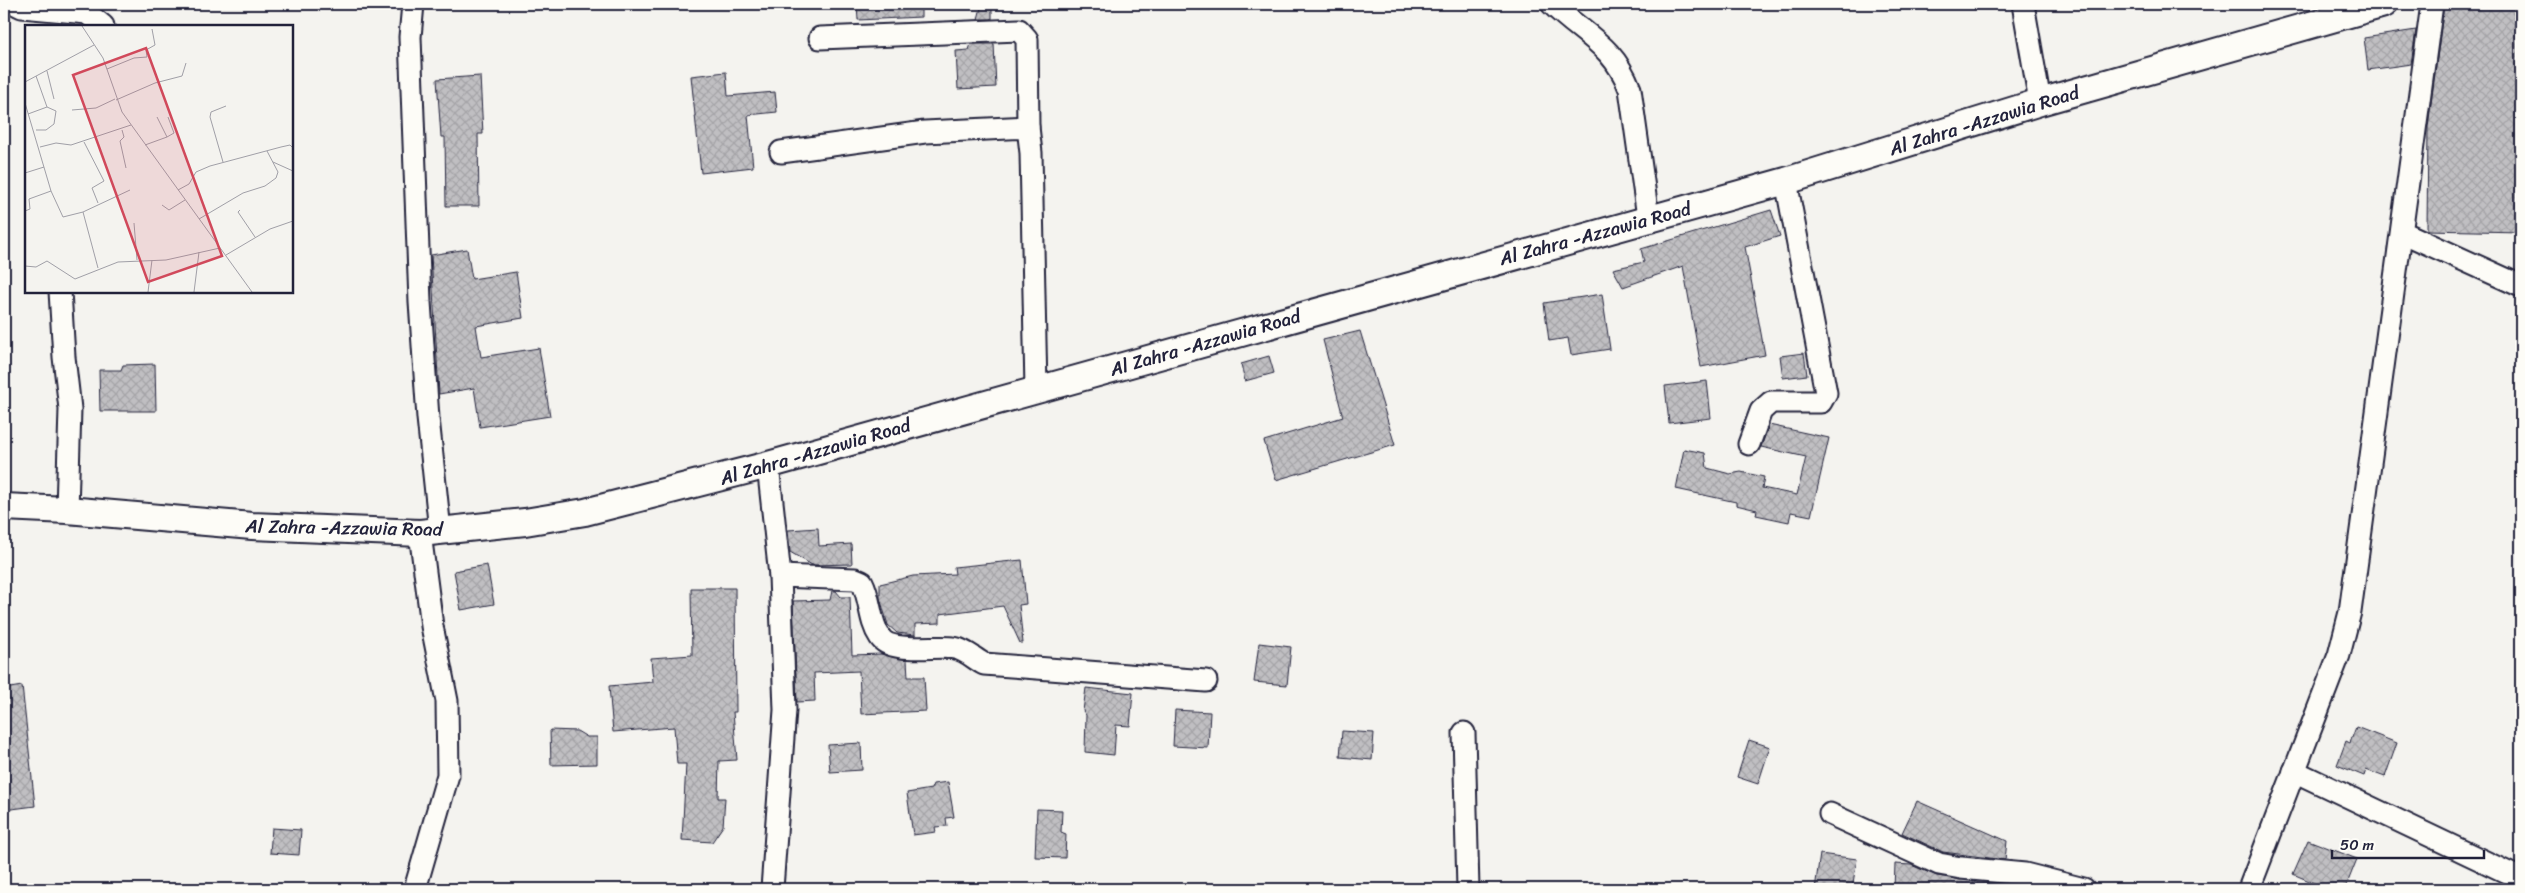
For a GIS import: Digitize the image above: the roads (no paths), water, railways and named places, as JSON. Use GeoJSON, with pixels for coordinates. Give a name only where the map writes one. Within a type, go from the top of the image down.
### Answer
{"type":"FeatureCollection","features":[{"type":"Feature","properties":{"kind":"main road","name":"Al Zahra -Azzawia Road"},"geometry":{"type":"LineString","coordinates":[[4,507],[67,510],[252,526],[430,532],[585,512],[644,499],[768,465],[1648,217],[1786,180],[2040,102],[2384,4]]}},
{"type":"Feature","properties":{"kind":"street"},"geometry":{"type":"LineString","coordinates":[[16,4],[87,14],[102,25]]}},
{"type":"Feature","properties":{"kind":"street"},"geometry":{"type":"LineString","coordinates":[[413,4],[410,37],[420,302],[428,418],[432,626],[447,701],[448,775],[415,889]]}},
{"type":"Feature","properties":{"kind":"street"},"geometry":{"type":"LineString","coordinates":[[1552,4],[1604,46],[1625,76],[1630,90],[1648,217]]}},
{"type":"Feature","properties":{"kind":"street"},"geometry":{"type":"LineString","coordinates":[[2023,4],[2040,102]]}},
{"type":"Feature","properties":{"kind":"street"},"geometry":{"type":"LineString","coordinates":[[2249,889],[2339,655],[2350,612],[2432,4]]}},
{"type":"Feature","properties":{"kind":"street"},"geometry":{"type":"LineString","coordinates":[[820,38],[959,34],[1019,30],[1027,39],[1036,389]]}},
{"type":"Feature","properties":{"kind":"street"},"geometry":{"type":"LineString","coordinates":[[781,152],[925,132],[1028,127]]}},
{"type":"Feature","properties":{"kind":"street"},"geometry":{"type":"LineString","coordinates":[[1749,444],[1761,411],[1771,402],[1821,402],[1826,394],[1786,180]]}},
{"type":"Feature","properties":{"kind":"street"},"geometry":{"type":"LineString","coordinates":[[2402,232],[2521,286]]}},
{"type":"Feature","properties":{"kind":"street"},"geometry":{"type":"LineString","coordinates":[[60,292],[64,357],[70,409],[67,510]]}},
{"type":"Feature","properties":{"kind":"street"},"geometry":{"type":"LineString","coordinates":[[768,465],[780,576],[785,710],[772,889]]}},
{"type":"Feature","properties":{"kind":"street"},"geometry":{"type":"LineString","coordinates":[[780,576],[854,579],[862,582],[876,631],[880,639],[894,646],[952,647],[966,651],[984,664],[1206,680]]}},
{"type":"Feature","properties":{"kind":"street"},"geometry":{"type":"LineString","coordinates":[[1464,734],[1468,889]]}},
{"type":"Feature","properties":{"kind":"street"},"geometry":{"type":"LineString","coordinates":[[2294,771],[2521,879]]}},
{"type":"Feature","properties":{"kind":"street"},"geometry":{"type":"LineString","coordinates":[[1830,814],[1938,864],[2025,874],[2084,889]]}}]}
